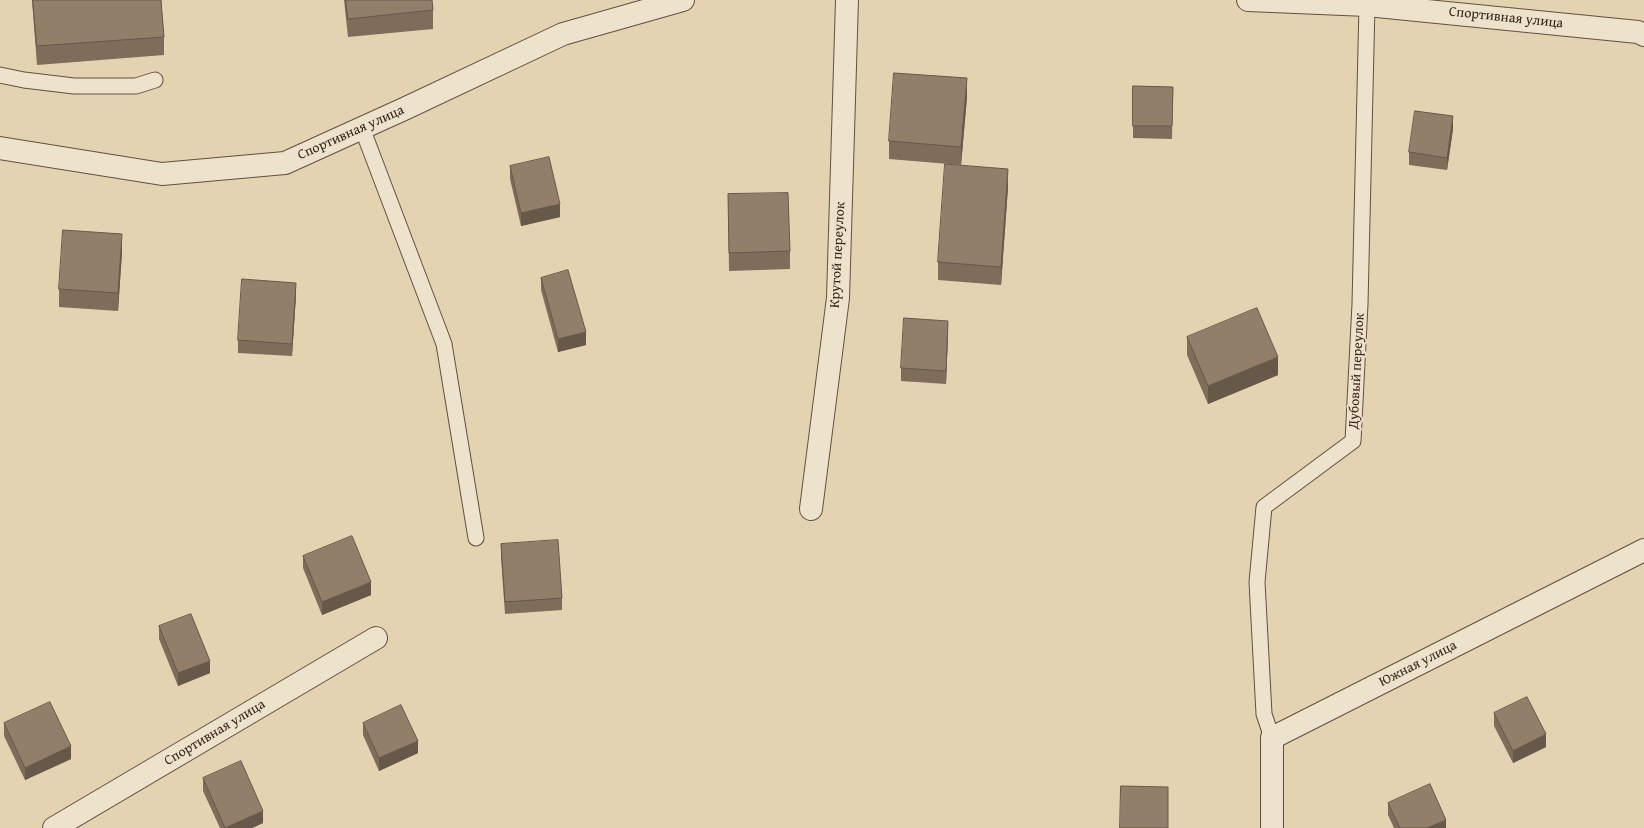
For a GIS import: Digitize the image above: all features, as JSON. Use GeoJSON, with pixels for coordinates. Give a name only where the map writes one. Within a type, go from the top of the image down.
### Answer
{"type":"FeatureCollection","features":[{"type":"Feature","properties":{"kind":"street","name":"Спортивная улица"},"geometry":{"type":"LineString","coordinates":[[0,148],[162,174],[285,163],[563,34],[684,0]]}},
{"type":"Feature","properties":{"kind":"street","name":"Крутой переулок"},"geometry":{"type":"LineString","coordinates":[[811,509],[838,298],[847,0]]}},
{"type":"Feature","properties":{"kind":"street","name":"Спортивная улица"},"geometry":{"type":"LineString","coordinates":[[1248,0],[1367,5],[1638,32],[1644,35]]}},
{"type":"Feature","properties":{"kind":"street","name":"Южная улица"},"geometry":{"type":"LineString","coordinates":[[1272,738],[1644,550]]}},
{"type":"Feature","properties":{"kind":"street","name":"Спортивная улица"},"geometry":{"type":"LineString","coordinates":[[54,828],[376,638]]}},
{"type":"Feature","properties":{"kind":"street"},"geometry":{"type":"LineString","coordinates":[[1272,738],[1272,828]]}},
{"type":"Feature","properties":{"kind":"lane","name":"Дубовый переулок"},"geometry":{"type":"LineString","coordinates":[[1272,738],[1264,714],[1257,582],[1264,507],[1354,441],[1360,304],[1367,5]]}},
{"type":"Feature","properties":{"kind":"lane"},"geometry":{"type":"LineString","coordinates":[[0,74],[24,80],[74,86],[136,86],[155,80]]}},
{"type":"Feature","properties":{"kind":"lane"},"geometry":{"type":"LineString","coordinates":[[362,128],[444,344],[476,538]]}},
{"type":"Feature","properties":{"kind":"building"},"geometry":{"type":"Polygon","coordinates":[[[33,0],[161,0],[164,37],[37,46],[33,0]]]}},
{"type":"Feature","properties":{"kind":"building"},"geometry":{"type":"Polygon","coordinates":[[[346,0],[432,0],[433,10],[348,19],[346,0]]]}},
{"type":"Feature","properties":{"kind":"building"},"geometry":{"type":"Polygon","coordinates":[[[894,73],[967,78],[961,147],[889,141],[894,73]]]}},
{"type":"Feature","properties":{"kind":"building"},"geometry":{"type":"Polygon","coordinates":[[[1133,86],[1173,87],[1172,126],[1133,126],[1133,86]]]}},
{"type":"Feature","properties":{"kind":"building"},"geometry":{"type":"Polygon","coordinates":[[[1415,111],[1453,116],[1447,158],[1409,152],[1415,111]]]}},
{"type":"Feature","properties":{"kind":"building"},"geometry":{"type":"Polygon","coordinates":[[[549,157],[560,204],[521,213],[510,166],[549,157]]]}},
{"type":"Feature","properties":{"kind":"building"},"geometry":{"type":"Polygon","coordinates":[[[945,164],[1008,169],[1001,267],[938,262],[945,164]]]}},
{"type":"Feature","properties":{"kind":"building"},"geometry":{"type":"Polygon","coordinates":[[[788,193],[790,251],[729,253],[728,194],[788,193]]]}},
{"type":"Feature","properties":{"kind":"building"},"geometry":{"type":"Polygon","coordinates":[[[63,230],[122,234],[118,293],[59,289],[63,230]]]}},
{"type":"Feature","properties":{"kind":"building"},"geometry":{"type":"Polygon","coordinates":[[[568,270],[586,332],[558,339],[541,278],[568,270]]]}},
{"type":"Feature","properties":{"kind":"building"},"geometry":{"type":"Polygon","coordinates":[[[242,279],[296,283],[292,344],[238,340],[242,279]]]}},
{"type":"Feature","properties":{"kind":"building"},"geometry":{"type":"Polygon","coordinates":[[[1257,308],[1278,357],[1208,386],[1187,337],[1257,308]]]}},
{"type":"Feature","properties":{"kind":"building"},"geometry":{"type":"Polygon","coordinates":[[[904,318],[948,321],[946,371],[901,368],[904,318]]]}},
{"type":"Feature","properties":{"kind":"building"},"geometry":{"type":"Polygon","coordinates":[[[352,536],[371,582],[322,602],[303,556],[352,536]]]}},
{"type":"Feature","properties":{"kind":"building"},"geometry":{"type":"Polygon","coordinates":[[[558,540],[562,598],[505,602],[501,544],[558,540]]]}},
{"type":"Feature","properties":{"kind":"building"},"geometry":{"type":"Polygon","coordinates":[[[191,614],[210,661],[178,673],[159,626],[191,614]]]}},
{"type":"Feature","properties":{"kind":"building"},"geometry":{"type":"Polygon","coordinates":[[[1527,697],[1546,734],[1513,751],[1494,713],[1527,697]]]}},
{"type":"Feature","properties":{"kind":"building"},"geometry":{"type":"Polygon","coordinates":[[[50,702],[71,746],[25,768],[4,723],[50,702]]]}},
{"type":"Feature","properties":{"kind":"building"},"geometry":{"type":"Polygon","coordinates":[[[401,705],[418,741],[379,758],[363,723],[401,705]]]}},
{"type":"Feature","properties":{"kind":"building"},"geometry":{"type":"Polygon","coordinates":[[[241,761],[263,811],[225,828],[203,778],[241,761]]]}},
{"type":"Feature","properties":{"kind":"building"},"geometry":{"type":"Polygon","coordinates":[[[1430,784],[1446,820],[1427,828],[1400,828],[1388,803],[1430,784]]]}},
{"type":"Feature","properties":{"kind":"building"},"geometry":{"type":"Polygon","coordinates":[[[1121,786],[1168,787],[1168,828],[1120,828],[1121,786]]]}}]}
